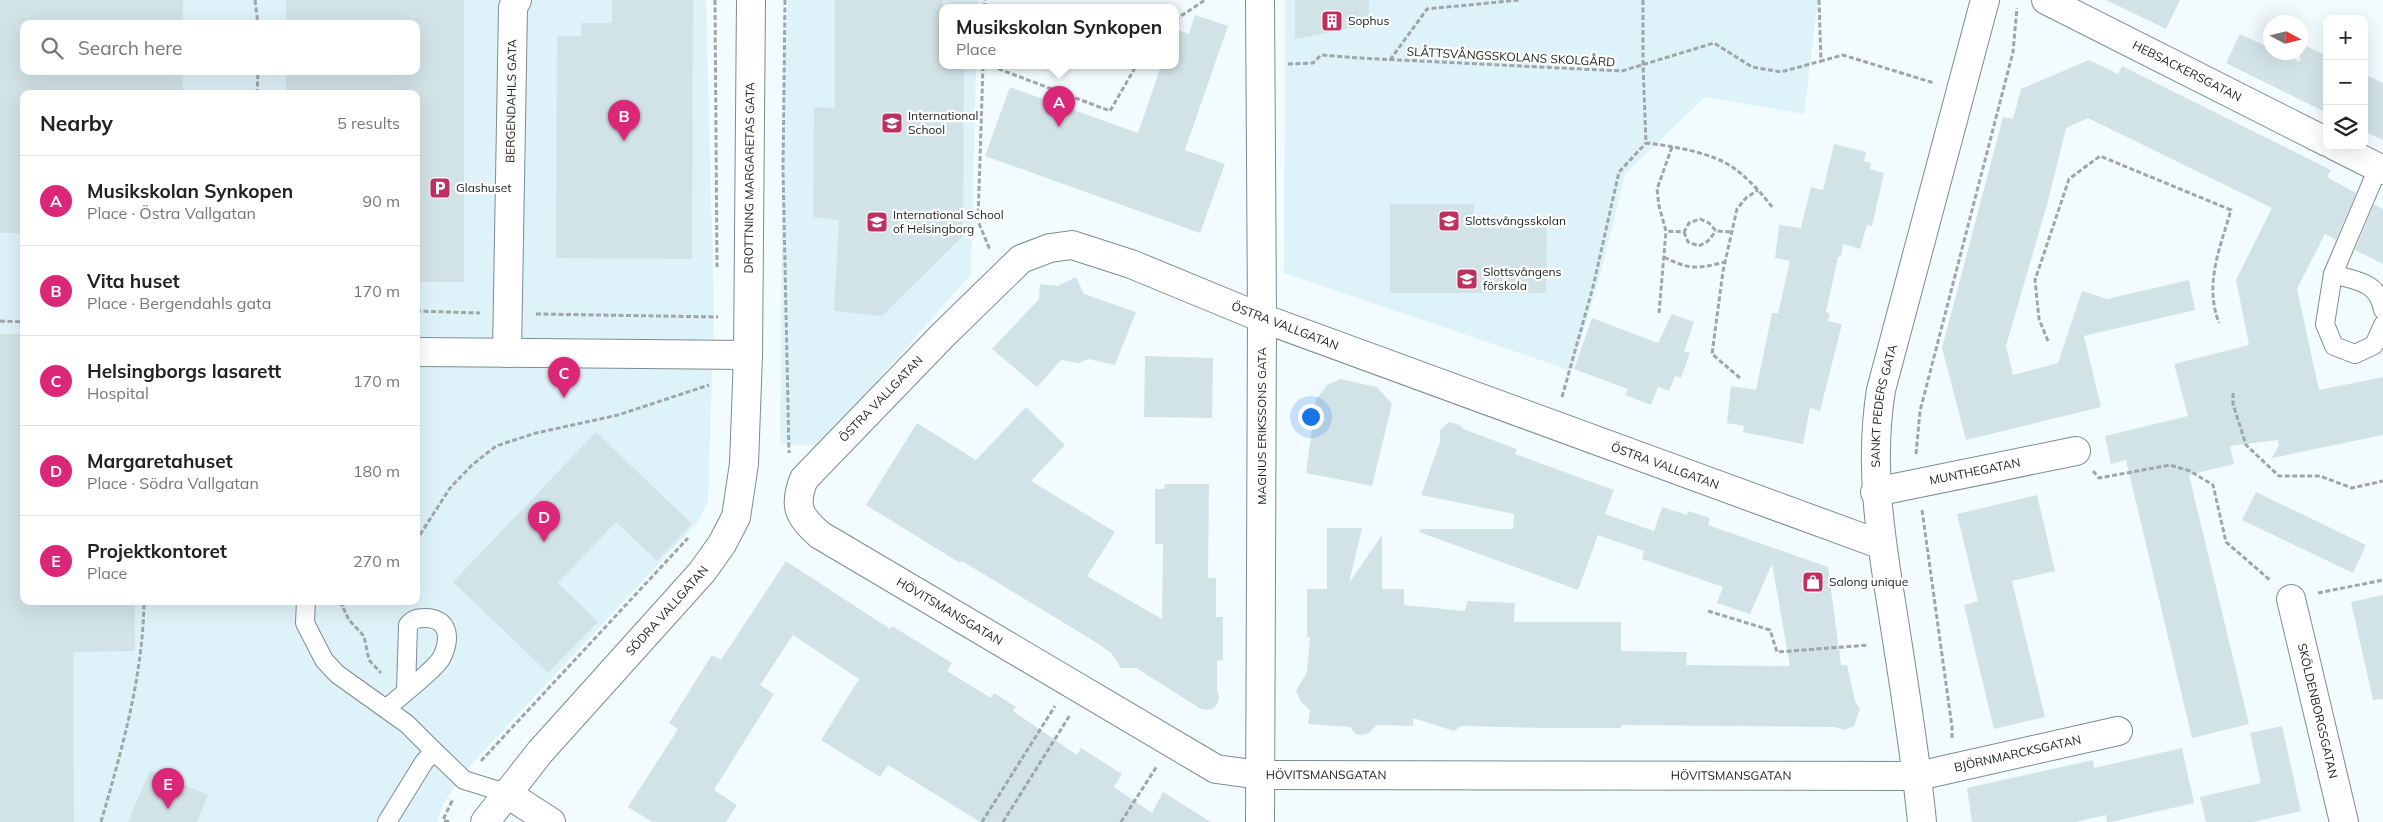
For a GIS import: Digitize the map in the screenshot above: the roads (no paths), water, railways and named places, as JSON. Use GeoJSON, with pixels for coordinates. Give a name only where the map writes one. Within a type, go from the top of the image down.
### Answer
{"type":"FeatureCollection","features":[{"type":"Feature","properties":{"kind":"street","name":"BERGENDAHLS GATA"},"geometry":{"type":"LineString","coordinates":[[507,354],[513,8],[517,0]]}},
{"type":"Feature","properties":{"kind":"street","name":"DROTTNING MARGARETAS GATA"},"geometry":{"type":"LineString","coordinates":[[748,355],[751,0]]}},
{"type":"Feature","properties":{"kind":"street","name":"MAGNUS ERIKSSONS GATA"},"geometry":{"type":"LineString","coordinates":[[1260,0],[1262,318],[1260,822]]}},
{"type":"Feature","properties":{"kind":"street","name":"SANKT PEDERS GATA"},"geometry":{"type":"LineString","coordinates":[[1922,822],[1918,776],[1882,545],[1876,492],[1875,439],[1881,390],[1985,0]]}},
{"type":"Feature","properties":{"kind":"street","name":"HEBSACKERSGATAN"},"geometry":{"type":"LineString","coordinates":[[2046,0],[2323,140]]}},
{"type":"Feature","properties":{"kind":"street"},"geometry":{"type":"LineString","coordinates":[[2343,150],[2380,169]]}},
{"type":"Feature","properties":{"kind":"street","name":"ÖSTRA VALLGATAN"},"geometry":{"type":"LineString","coordinates":[[804,522],[800,514],[798,502],[804,479],[942,336],[1021,259],[1050,248],[1072,245],[1131,264],[1262,318],[1882,545]]}},
{"type":"Feature","properties":{"kind":"street"},"geometry":{"type":"LineString","coordinates":[[420,352],[662,356],[748,355]]}},
{"type":"Feature","properties":{"kind":"street","name":"SÖDRA VALLGATAN"},"geometry":{"type":"LineString","coordinates":[[485,822],[540,752],[691,585],[722,544],[736,517],[740,504],[744,464],[748,355]]}},
{"type":"Feature","properties":{"kind":"street","name":"MUNTHEGATAN"},"geometry":{"type":"LineString","coordinates":[[1876,492],[2076,451]]}},
{"type":"Feature","properties":{"kind":"street","name":"HÖVITSMANSGATAN"},"geometry":{"type":"LineString","coordinates":[[804,522],[820,535],[1216,769],[1260,775],[1918,776]]}},
{"type":"Feature","properties":{"kind":"street","name":"SKÖLDENBORGSGATAN"},"geometry":{"type":"LineString","coordinates":[[2291,599],[2344,822]]}},
{"type":"Feature","properties":{"kind":"street","name":"BJÖRNMARCKSGATAN"},"geometry":{"type":"LineString","coordinates":[[1918,776],[2118,731]]}},
{"type":"Feature","properties":{"kind":"street"},"geometry":{"type":"LineString","coordinates":[[506,793],[551,822]]}},
{"type":"Feature","properties":{"kind":"lane"},"geometry":{"type":"LineString","coordinates":[[2380,169],[2333,274],[2325,324],[2334,346],[2355,354],[2374,344],[2383,325]]}},
{"type":"Feature","properties":{"kind":"lane"},"geometry":{"type":"LineString","coordinates":[[2333,274],[2371,286],[2381,299],[2383,310]]}},
{"type":"Feature","properties":{"kind":"lane"},"geometry":{"type":"LineString","coordinates":[[306,605],[305,624],[324,660],[337,674],[407,724],[464,780],[506,793]]}},
{"type":"Feature","properties":{"kind":"lane"},"geometry":{"type":"LineString","coordinates":[[387,708],[406,691]]}},
{"type":"Feature","properties":{"kind":"lane"},"geometry":{"type":"LineString","coordinates":[[387,822],[424,762],[434,751]]}},
{"type":"Feature","properties":{"kind":"place","name":"Sophus"},"geometry":{"type":"Point","coordinates":[1332,21]}},
{"type":"Feature","properties":{"kind":"place","name":"International School"},"geometry":{"type":"Point","coordinates":[892,123]}},
{"type":"Feature","properties":{"kind":"place","name":"Musikskolan Synkopen"},"geometry":{"type":"Point","coordinates":[1059,127]}},
{"type":"Feature","properties":{"kind":"place","name":"Vita huset"},"geometry":{"type":"Point","coordinates":[624,141]}},
{"type":"Feature","properties":{"kind":"place","name":"Glashuset"},"geometry":{"type":"Point","coordinates":[440,188]}},
{"type":"Feature","properties":{"kind":"place","name":"Slottsvångsskolan"},"geometry":{"type":"Point","coordinates":[1449,221]}},
{"type":"Feature","properties":{"kind":"place","name":"International School of Helsingborg"},"geometry":{"type":"Point","coordinates":[877,222]}},
{"type":"Feature","properties":{"kind":"place","name":"Slottsvångens förskola"},"geometry":{"type":"Point","coordinates":[1467,279]}},
{"type":"Feature","properties":{"kind":"place","name":"Helsingborgs lasarett"},"geometry":{"type":"Point","coordinates":[564,398]}},
{"type":"Feature","properties":{"kind":"place","name":"Margaretahuset"},"geometry":{"type":"Point","coordinates":[544,542]}},
{"type":"Feature","properties":{"kind":"place","name":"Salong unique"},"geometry":{"type":"Point","coordinates":[1813,582]}},
{"type":"Feature","properties":{"kind":"place","name":"Projektkontoret"},"geometry":{"type":"Point","coordinates":[168,809]}}]}
